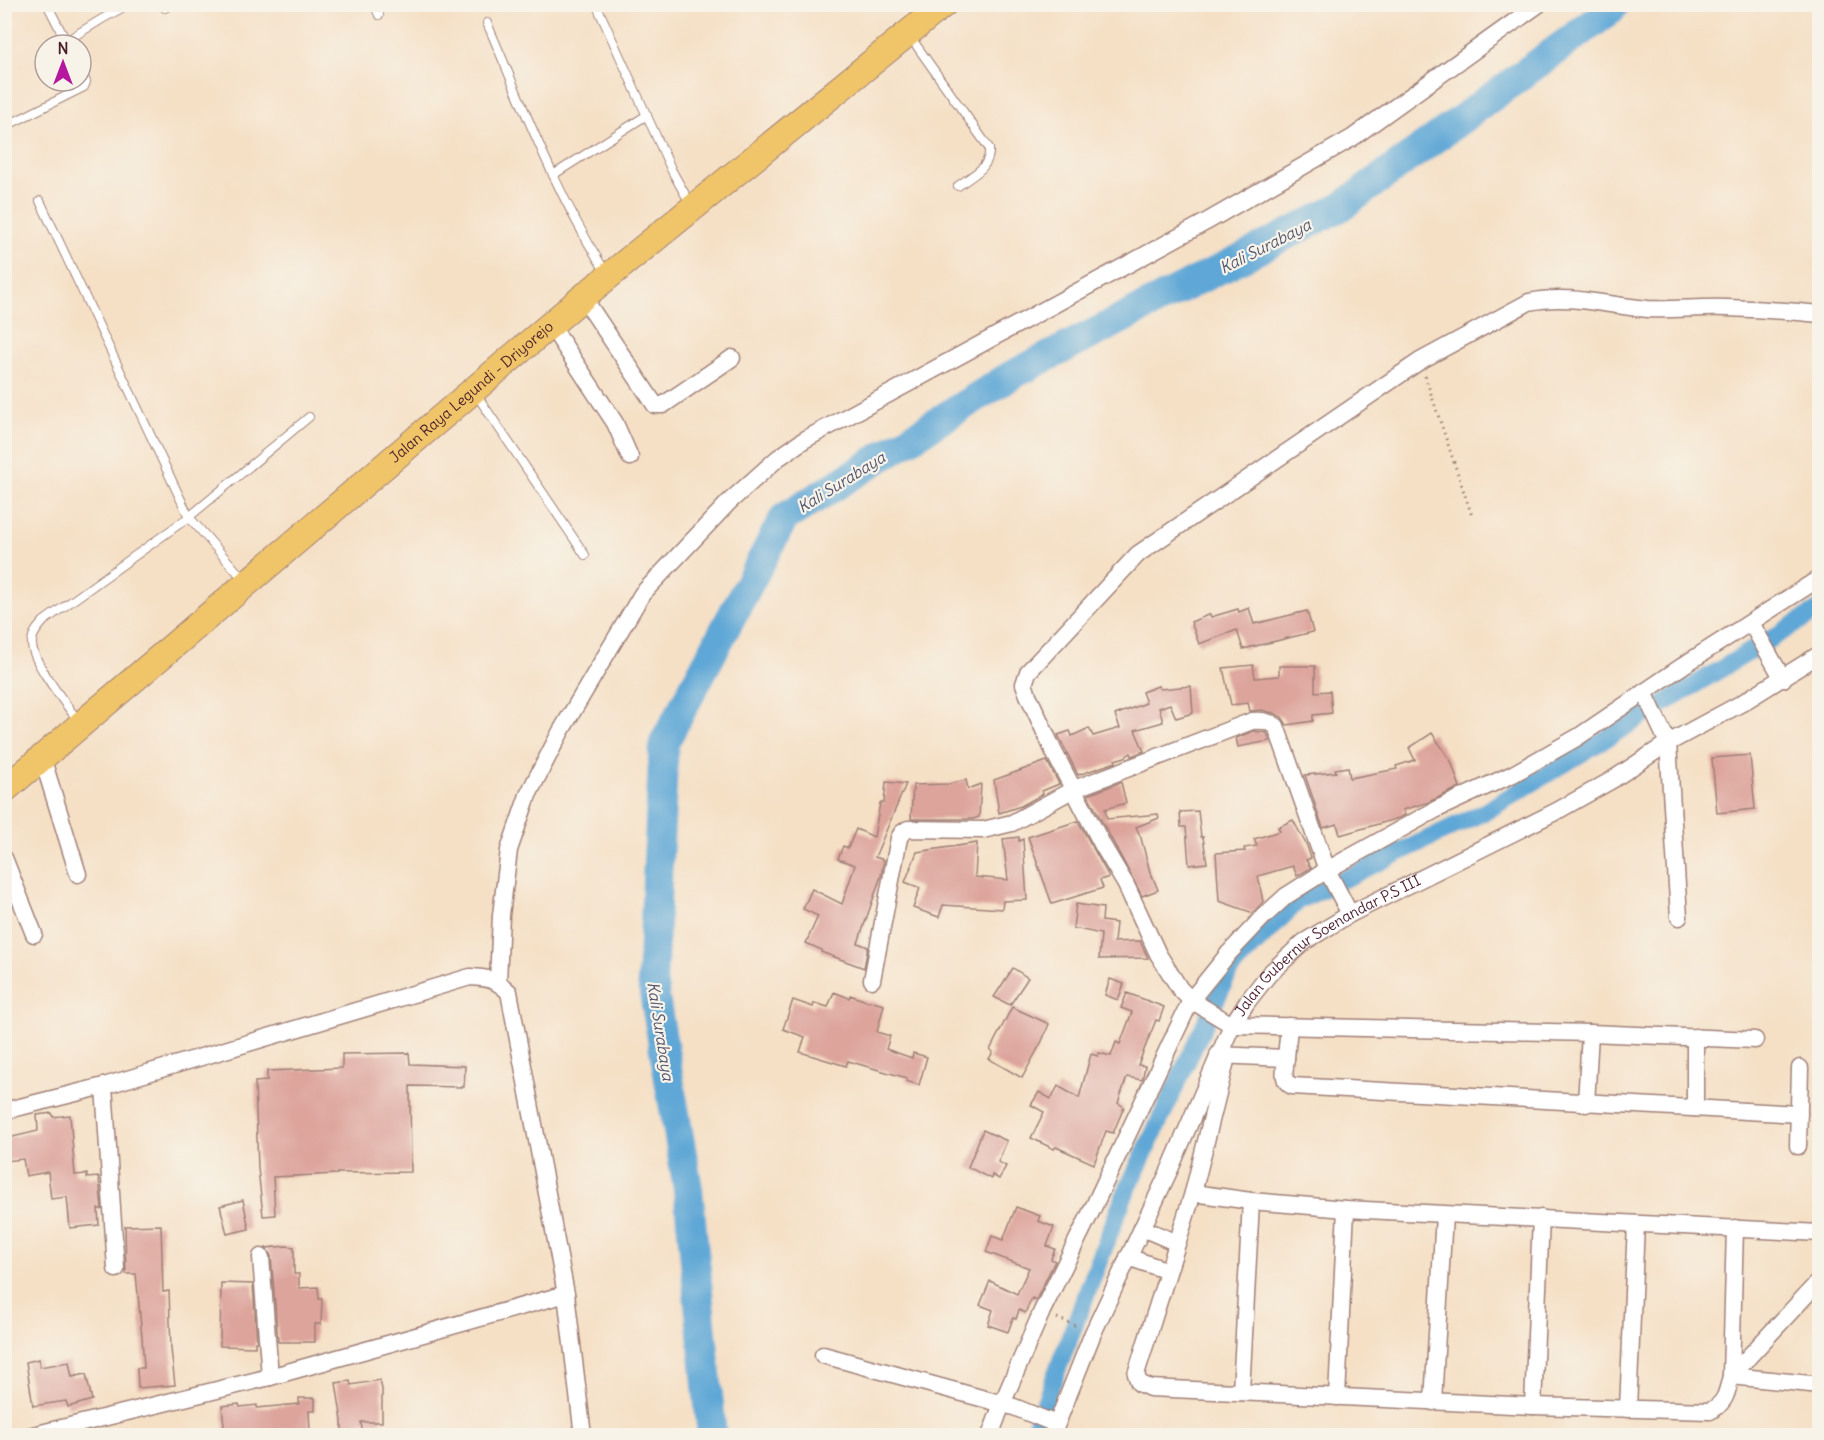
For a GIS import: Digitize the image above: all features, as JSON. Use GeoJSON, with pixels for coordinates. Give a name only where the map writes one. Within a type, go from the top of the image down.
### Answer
{"type":"FeatureCollection","features":[{"type":"Feature","properties":{"kind":"main road","name":"Jalan Raya Legundi - Driyorejo"},"geometry":{"type":"LineString","coordinates":[[4,790],[81,725],[240,574],[473,390],[583,297],[604,269],[688,200],[944,4]]}},
{"type":"Feature","properties":{"kind":"street"},"geometry":{"type":"LineString","coordinates":[[498,981],[501,915],[509,850],[528,795],[561,731],[642,594],[729,502],[778,458],[804,440],[1206,222],[1352,138],[1539,4]]}},
{"type":"Feature","properties":{"kind":"street"},"geometry":{"type":"LineString","coordinates":[[583,297],[655,405],[663,405],[732,358]]}},
{"type":"Feature","properties":{"kind":"street"},"geometry":{"type":"LineString","coordinates":[[1755,1040],[1590,1033],[1289,1026],[1228,1022],[1194,1002],[1180,988],[1158,954],[1126,885],[1054,752],[1024,684],[1028,672],[1138,554],[1420,362],[1529,302],[1563,297],[1647,309],[1725,308],[1820,314]]}},
{"type":"Feature","properties":{"kind":"street"},"geometry":{"type":"LineString","coordinates":[[550,324],[615,423],[630,457]]}},
{"type":"Feature","properties":{"kind":"street"},"geometry":{"type":"LineString","coordinates":[[990,1436],[1008,1406],[1042,1311],[1194,1002],[1229,953],[1263,917],[1286,897],[1329,875],[1437,809],[1513,774],[1646,696],[1754,629],[1820,578]]}},
{"type":"Feature","properties":{"kind":"street"},"geometry":{"type":"LineString","coordinates":[[1754,629],[1779,673]]}},
{"type":"Feature","properties":{"kind":"street","name":"Jalan Gubernur Soenandar P.S III"},"geometry":{"type":"LineString","coordinates":[[1050,1426],[1223,1056],[1228,1022],[1269,974],[1304,942],[1347,909],[1462,859],[1557,811],[1612,780],[1666,738],[1779,673],[1820,654]]}},
{"type":"Feature","properties":{"kind":"street"},"geometry":{"type":"LineString","coordinates":[[1646,696],[1666,738],[1679,917]]}},
{"type":"Feature","properties":{"kind":"street"},"geometry":{"type":"LineString","coordinates":[[872,980],[899,838],[902,833],[914,828],[983,830],[997,828],[1012,823],[1074,789],[1252,721],[1261,720],[1276,726],[1329,875],[1347,909]]}},
{"type":"Feature","properties":{"kind":"street"},"geometry":{"type":"LineString","coordinates":[[42,757],[78,874]]}},
{"type":"Feature","properties":{"kind":"street"},"geometry":{"type":"LineString","coordinates":[[4,858],[34,934]]}},
{"type":"Feature","properties":{"kind":"street"},"geometry":{"type":"LineString","coordinates":[[4,1111],[104,1086],[470,977],[498,981],[509,992],[566,1294],[583,1436]]}},
{"type":"Feature","properties":{"kind":"street"},"geometry":{"type":"LineString","coordinates":[[1289,1026],[1285,1080],[1292,1086],[1799,1114]]}},
{"type":"Feature","properties":{"kind":"street"},"geometry":{"type":"LineString","coordinates":[[1586,1104],[1590,1033]]}},
{"type":"Feature","properties":{"kind":"street"},"geometry":{"type":"LineString","coordinates":[[1695,1037],[1695,1108]]}},
{"type":"Feature","properties":{"kind":"street"},"geometry":{"type":"LineString","coordinates":[[1286,1058],[1223,1056],[1193,1192],[1136,1374],[1139,1383],[1150,1388],[1433,1402],[1710,1411],[1719,1406],[1726,1396],[1731,1376],[1735,1228]]}},
{"type":"Feature","properties":{"kind":"street"},"geometry":{"type":"LineString","coordinates":[[1798,1146],[1800,1068]]}},
{"type":"Feature","properties":{"kind":"street"},"geometry":{"type":"LineString","coordinates":[[104,1086],[116,1269]]}},
{"type":"Feature","properties":{"kind":"street"},"geometry":{"type":"LineString","coordinates":[[1193,1192],[1251,1202],[1346,1209],[1820,1233]]}},
{"type":"Feature","properties":{"kind":"street"},"geometry":{"type":"LineString","coordinates":[[1240,1392],[1251,1202]]}},
{"type":"Feature","properties":{"kind":"street"},"geometry":{"type":"LineString","coordinates":[[1337,1397],[1346,1209]]}},
{"type":"Feature","properties":{"kind":"street"},"geometry":{"type":"LineString","coordinates":[[1433,1402],[1444,1215]]}},
{"type":"Feature","properties":{"kind":"street"},"geometry":{"type":"LineString","coordinates":[[1533,1406],[1541,1218]]}},
{"type":"Feature","properties":{"kind":"street"},"geometry":{"type":"LineString","coordinates":[[1628,1409],[1636,1224]]}},
{"type":"Feature","properties":{"kind":"street"},"geometry":{"type":"LineString","coordinates":[[1142,1227],[1177,1243]]}},
{"type":"Feature","properties":{"kind":"street"},"geometry":{"type":"LineString","coordinates":[[261,1257],[270,1377]]}},
{"type":"Feature","properties":{"kind":"street"},"geometry":{"type":"LineString","coordinates":[[1128,1257],[1168,1271]]}},
{"type":"Feature","properties":{"kind":"street"},"geometry":{"type":"LineString","coordinates":[[1731,1376],[1820,1280]]}},
{"type":"Feature","properties":{"kind":"street"},"geometry":{"type":"LineString","coordinates":[[29,1436],[270,1377],[566,1294]]}},
{"type":"Feature","properties":{"kind":"street"},"geometry":{"type":"LineString","coordinates":[[824,1355],[1008,1406],[1050,1426]]}},
{"type":"Feature","properties":{"kind":"street"},"geometry":{"type":"LineString","coordinates":[[1731,1376],[1820,1385]]}},
{"type":"Feature","properties":{"kind":"lane"},"geometry":{"type":"LineString","coordinates":[[47,4],[62,33]]}},
{"type":"Feature","properties":{"kind":"lane"},"geometry":{"type":"LineString","coordinates":[[82,33],[129,4]]}},
{"type":"Feature","properties":{"kind":"lane"},"geometry":{"type":"LineString","coordinates":[[374,4],[379,15]]}},
{"type":"Feature","properties":{"kind":"lane"},"geometry":{"type":"LineString","coordinates":[[596,4],[672,171],[688,200]]}},
{"type":"Feature","properties":{"kind":"lane"},"geometry":{"type":"LineString","coordinates":[[487,23],[552,175],[604,269]]}},
{"type":"Feature","properties":{"kind":"lane"},"geometry":{"type":"LineString","coordinates":[[908,33],[989,148],[989,160],[985,166],[958,186]]}},
{"type":"Feature","properties":{"kind":"lane"},"geometry":{"type":"LineString","coordinates":[[4,127],[76,93]]}},
{"type":"Feature","properties":{"kind":"lane"},"geometry":{"type":"LineString","coordinates":[[552,175],[647,115]]}},
{"type":"Feature","properties":{"kind":"lane"},"geometry":{"type":"LineString","coordinates":[[40,201],[189,517],[240,574]]}},
{"type":"Feature","properties":{"kind":"lane"},"geometry":{"type":"LineString","coordinates":[[473,390],[585,555]]}},
{"type":"Feature","properties":{"kind":"lane"},"geometry":{"type":"LineString","coordinates":[[81,725],[35,657],[32,643],[35,631],[44,621],[189,517],[309,417]]}},
{"type":"Feature","properties":{"kind":"path"},"geometry":{"type":"LineString","coordinates":[[1420,362],[1472,516]]}},
{"type":"Feature","properties":{"kind":"path"},"geometry":{"type":"LineString","coordinates":[[1052,1316],[1084,1329]]}},
{"type":"Feature","properties":{"kind":"building"},"geometry":{"type":"Polygon","coordinates":[[[1249,608],[1254,624],[1307,611],[1313,632],[1243,649],[1237,630],[1199,644],[1191,622],[1210,614],[1211,617],[1249,608]]]}},
{"type":"Feature","properties":{"kind":"building"},"geometry":{"type":"Polygon","coordinates":[[[1253,665],[1255,678],[1279,676],[1279,666],[1315,666],[1315,692],[1330,691],[1332,713],[1313,715],[1313,721],[1287,725],[1282,717],[1274,713],[1262,710],[1250,711],[1248,703],[1231,705],[1223,668],[1253,665]]]}},
{"type":"Feature","properties":{"kind":"building"},"geometry":{"type":"Polygon","coordinates":[[[1158,686],[1160,689],[1191,686],[1193,713],[1176,718],[1170,704],[1159,708],[1163,722],[1135,730],[1144,751],[1132,756],[1131,753],[1115,760],[1116,762],[1078,775],[1058,735],[1070,731],[1072,736],[1089,728],[1093,736],[1120,728],[1115,715],[1146,703],[1142,692],[1158,686]]]}},
{"type":"Feature","properties":{"kind":"building"},"geometry":{"type":"Polygon","coordinates":[[[1254,731],[1267,733],[1270,741],[1238,747],[1236,738],[1254,731]]]}},
{"type":"Feature","properties":{"kind":"building"},"geometry":{"type":"Polygon","coordinates":[[[1432,733],[1451,761],[1460,787],[1429,802],[1403,810],[1405,815],[1399,818],[1340,835],[1337,824],[1323,828],[1305,775],[1336,772],[1335,769],[1348,767],[1350,778],[1397,769],[1396,766],[1415,760],[1409,748],[1432,733]]]}},
{"type":"Feature","properties":{"kind":"building"},"geometry":{"type":"Polygon","coordinates":[[[1750,755],[1755,809],[1717,813],[1712,758],[1750,755]]]}},
{"type":"Feature","properties":{"kind":"building"},"geometry":{"type":"Polygon","coordinates":[[[1047,761],[1059,784],[1042,791],[1043,794],[1021,806],[999,813],[994,780],[1047,761]]]}},
{"type":"Feature","properties":{"kind":"building"},"geometry":{"type":"Polygon","coordinates":[[[966,780],[968,789],[981,784],[979,817],[973,819],[911,819],[913,785],[949,784],[966,780]]]}},
{"type":"Feature","properties":{"kind":"building"},"geometry":{"type":"Polygon","coordinates":[[[886,782],[906,784],[875,857],[884,860],[881,876],[858,943],[868,947],[864,968],[821,952],[822,950],[806,943],[818,916],[803,909],[812,889],[842,904],[855,865],[838,859],[843,846],[848,848],[856,829],[874,837],[880,803],[884,803],[886,782]]]}},
{"type":"Feature","properties":{"kind":"building"},"geometry":{"type":"Polygon","coordinates":[[[1121,782],[1126,803],[1105,809],[1107,819],[1158,814],[1159,818],[1136,827],[1151,876],[1158,890],[1142,896],[1088,795],[1121,782]]]}},
{"type":"Feature","properties":{"kind":"building"},"geometry":{"type":"Polygon","coordinates":[[[1198,811],[1207,863],[1189,865],[1186,827],[1181,827],[1180,812],[1198,811]]]}},
{"type":"Feature","properties":{"kind":"building"},"geometry":{"type":"Polygon","coordinates":[[[1293,820],[1307,846],[1311,858],[1306,860],[1311,868],[1297,876],[1293,866],[1258,876],[1263,902],[1253,913],[1219,901],[1216,853],[1245,851],[1244,848],[1257,846],[1254,839],[1280,831],[1278,827],[1293,820]]]}},
{"type":"Feature","properties":{"kind":"building"},"geometry":{"type":"Polygon","coordinates":[[[1078,821],[1109,877],[1100,880],[1103,888],[1052,904],[1028,837],[1078,821]]]}},
{"type":"Feature","properties":{"kind":"building"},"geometry":{"type":"Polygon","coordinates":[[[1019,837],[1019,841],[1023,839],[1027,900],[1003,901],[1002,909],[943,905],[939,917],[913,908],[920,888],[905,882],[917,852],[977,843],[975,877],[1008,880],[1003,839],[1019,837]]]}},
{"type":"Feature","properties":{"kind":"building"},"geometry":{"type":"Polygon","coordinates":[[[1076,904],[1103,908],[1102,921],[1116,923],[1114,942],[1140,941],[1148,958],[1099,959],[1101,934],[1073,928],[1076,904]]]}},
{"type":"Feature","properties":{"kind":"building"},"geometry":{"type":"Polygon","coordinates":[[[1013,968],[1028,978],[1010,1005],[994,997],[1013,968]]]}},
{"type":"Feature","properties":{"kind":"building"},"geometry":{"type":"Polygon","coordinates":[[[1110,979],[1124,984],[1118,1000],[1105,995],[1110,979]]]}},
{"type":"Feature","properties":{"kind":"building"},"geometry":{"type":"Polygon","coordinates":[[[834,992],[849,998],[850,995],[884,1005],[877,1032],[890,1036],[886,1049],[912,1058],[913,1053],[927,1057],[919,1085],[906,1081],[907,1078],[848,1061],[846,1066],[800,1052],[805,1037],[783,1029],[793,1000],[813,1007],[814,1003],[828,1007],[834,992]]]}},
{"type":"Feature","properties":{"kind":"building"},"geometry":{"type":"Polygon","coordinates":[[[1127,993],[1164,1007],[1159,1021],[1156,1020],[1138,1065],[1145,1066],[1142,1080],[1127,1077],[1118,1103],[1124,1107],[1113,1133],[1106,1131],[1094,1164],[1031,1138],[1044,1112],[1031,1105],[1039,1092],[1051,1099],[1058,1086],[1079,1098],[1091,1054],[1111,1056],[1116,1042],[1120,1044],[1132,1012],[1121,1008],[1127,993]]]}},
{"type":"Feature","properties":{"kind":"building"},"geometry":{"type":"Polygon","coordinates":[[[1012,1007],[1049,1024],[1022,1078],[989,1059],[993,1052],[990,1050],[1012,1007]]]}},
{"type":"Feature","properties":{"kind":"building"},"geometry":{"type":"Polygon","coordinates":[[[409,1053],[410,1064],[465,1066],[464,1087],[410,1086],[411,1172],[273,1177],[275,1215],[263,1216],[258,1168],[255,1082],[267,1081],[267,1071],[342,1068],[342,1054],[409,1053]]]}},
{"type":"Feature","properties":{"kind":"building"},"geometry":{"type":"Polygon","coordinates":[[[52,1113],[53,1117],[70,1115],[75,1175],[87,1174],[87,1178],[99,1177],[102,1209],[98,1209],[99,1225],[70,1228],[67,1197],[51,1199],[48,1172],[26,1176],[23,1159],[6,1161],[4,1139],[38,1131],[37,1115],[52,1113]]]}},
{"type":"Feature","properties":{"kind":"building"},"geometry":{"type":"Polygon","coordinates":[[[983,1130],[1007,1141],[998,1162],[1006,1166],[999,1179],[992,1175],[991,1179],[968,1167],[983,1130]]]}},
{"type":"Feature","properties":{"kind":"building"},"geometry":{"type":"Polygon","coordinates":[[[243,1200],[249,1229],[227,1234],[220,1206],[243,1200]]]}},
{"type":"Feature","properties":{"kind":"building"},"geometry":{"type":"Polygon","coordinates":[[[1016,1207],[1040,1216],[1038,1221],[1054,1227],[1047,1246],[1055,1249],[1051,1259],[1055,1261],[1036,1300],[1032,1298],[1025,1313],[1019,1310],[1008,1332],[988,1325],[993,1310],[980,1305],[990,1281],[1017,1294],[1029,1268],[986,1252],[992,1236],[1003,1240],[1016,1207]]]}},
{"type":"Feature","properties":{"kind":"building"},"geometry":{"type":"Polygon","coordinates":[[[161,1225],[163,1292],[169,1291],[175,1385],[138,1388],[137,1368],[144,1368],[142,1337],[136,1274],[126,1274],[125,1226],[161,1225]]]}},
{"type":"Feature","properties":{"kind":"building"},"geometry":{"type":"Polygon","coordinates":[[[294,1247],[294,1274],[299,1274],[299,1288],[318,1287],[319,1299],[322,1299],[321,1324],[315,1324],[315,1342],[278,1342],[271,1256],[266,1248],[294,1247]]]}},
{"type":"Feature","properties":{"kind":"building"},"geometry":{"type":"Polygon","coordinates":[[[221,1283],[253,1284],[257,1342],[255,1342],[255,1347],[220,1346],[221,1283]]]}},
{"type":"Feature","properties":{"kind":"building"},"geometry":{"type":"Polygon","coordinates":[[[39,1359],[40,1367],[69,1362],[72,1377],[86,1374],[92,1400],[68,1407],[66,1401],[33,1406],[26,1362],[39,1359]]]}},
{"type":"Feature","properties":{"kind":"building"},"geometry":{"type":"Polygon","coordinates":[[[380,1380],[382,1422],[361,1422],[363,1436],[342,1436],[336,1383],[350,1381],[351,1385],[380,1380]]]}},
{"type":"Feature","properties":{"kind":"building"},"geometry":{"type":"Polygon","coordinates":[[[299,1398],[315,1398],[315,1411],[309,1411],[310,1432],[294,1432],[294,1436],[281,1436],[281,1431],[225,1436],[222,1406],[257,1405],[257,1408],[299,1404],[299,1398]]]}},
{"type":"Feature","properties":{"kind":"waterway","name":"Kali Surabaya"},"geometry":{"type":"LineString","coordinates":[[712,1436],[688,1189],[652,981],[664,743],[784,518],[1012,375],[1341,207],[1611,10],[1615,4]]}},
{"type":"Feature","properties":{"kind":"waterway"},"geometry":{"type":"LineString","coordinates":[[1032,1436],[1122,1201],[1230,970],[1298,901],[1486,811],[1820,609]]}}]}
